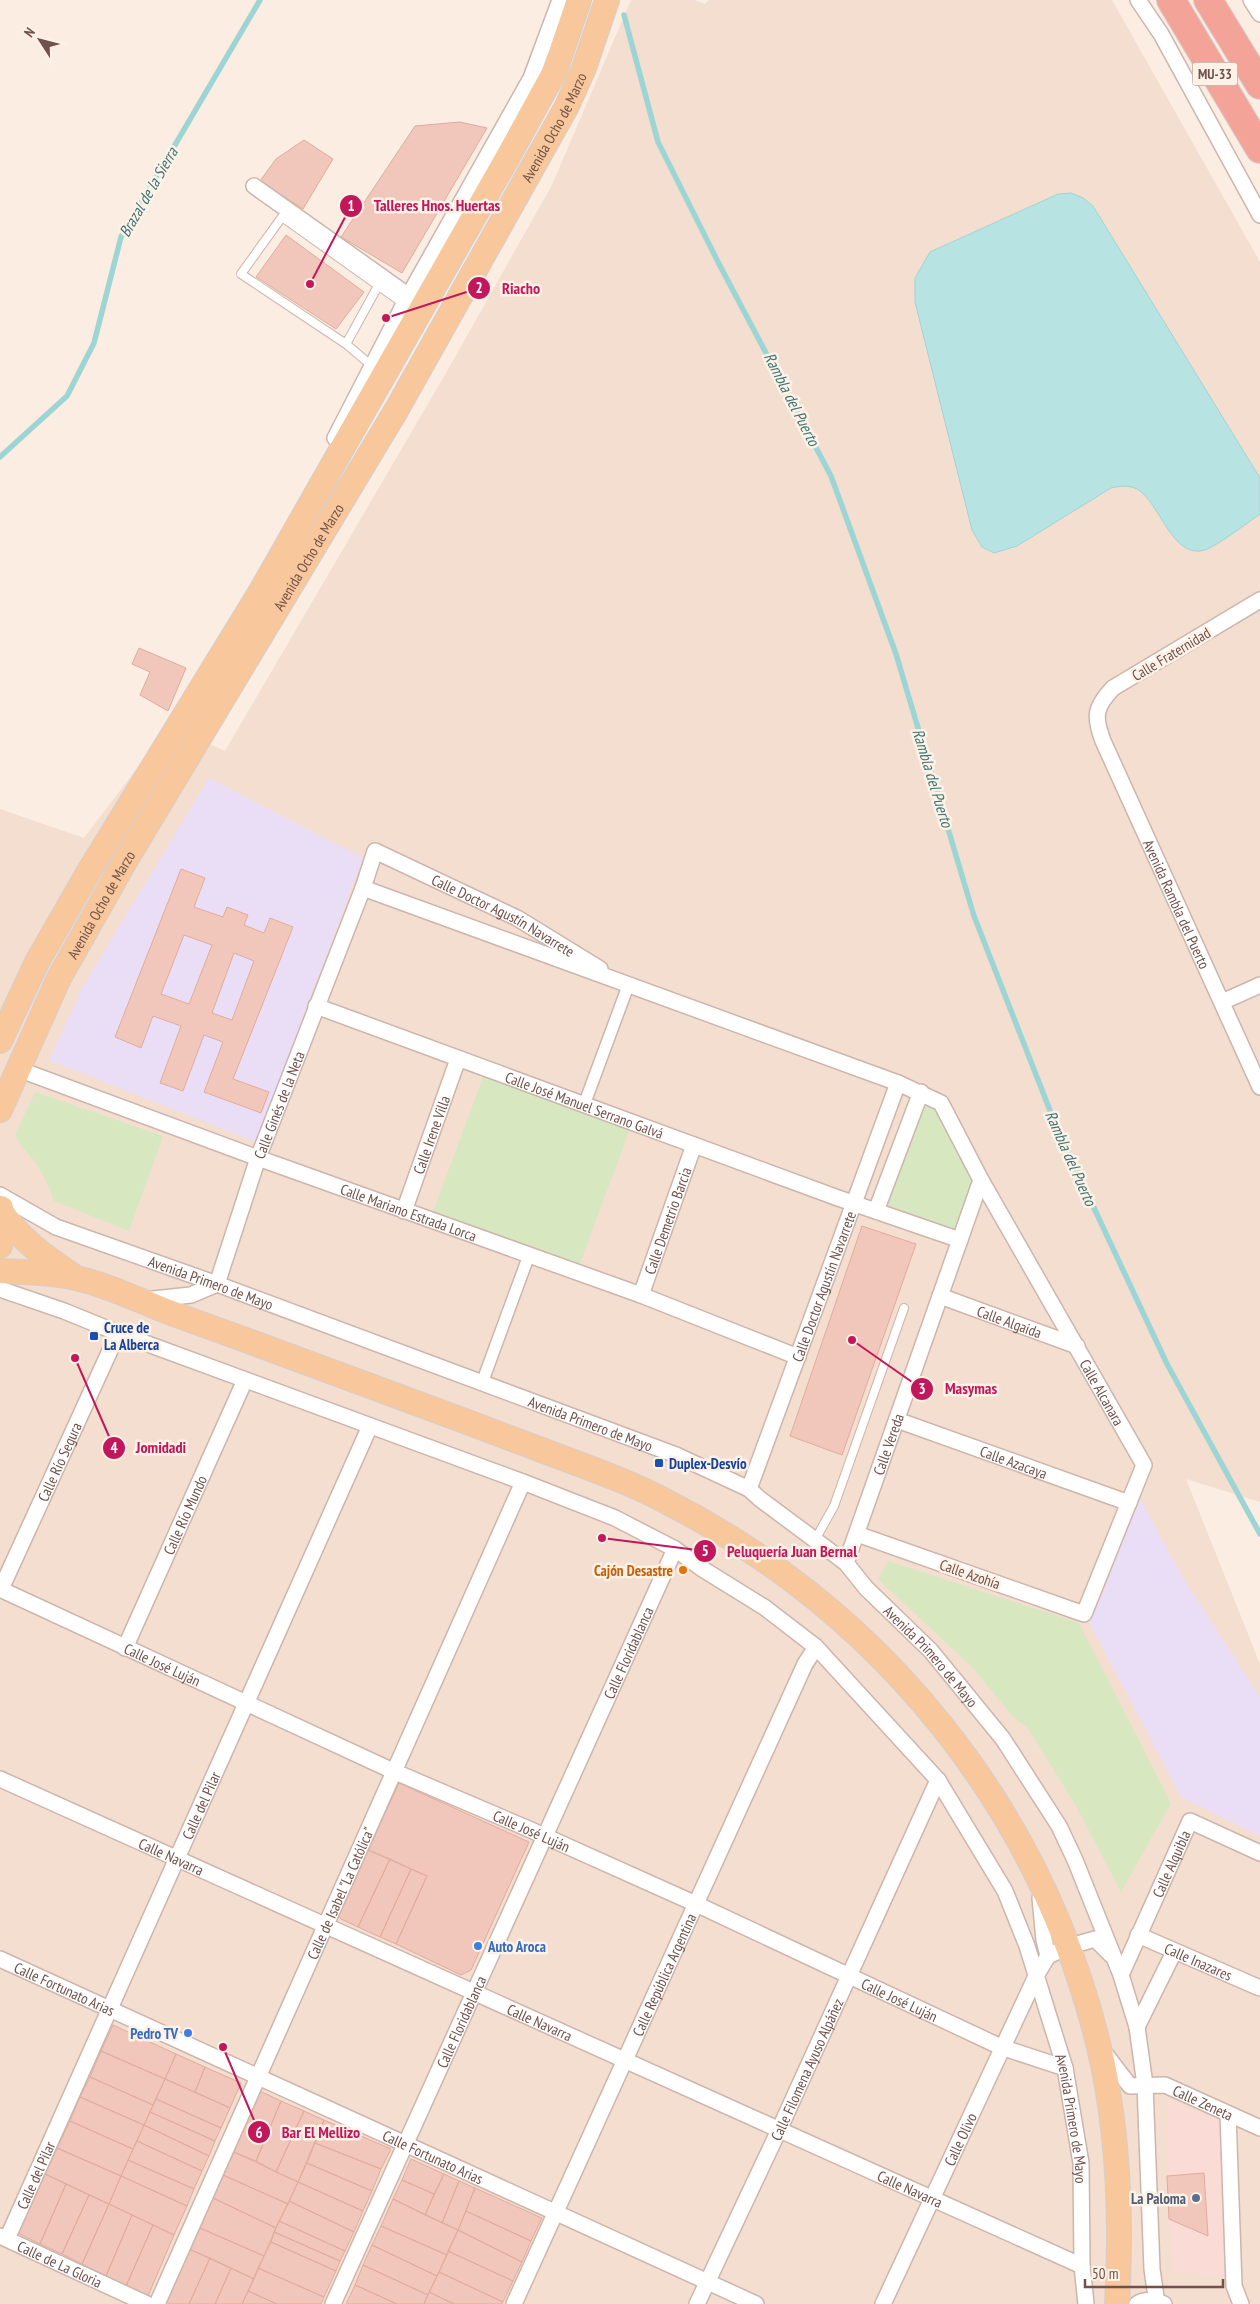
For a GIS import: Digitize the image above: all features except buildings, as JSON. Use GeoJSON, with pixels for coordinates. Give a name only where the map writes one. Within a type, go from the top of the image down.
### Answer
{"type":"FeatureCollection","features":[{"type":"Feature","properties":{"kind":"highway","name":"MU-33"},"geometry":{"type":"LineString","coordinates":[[1170,0],[1260,148]]}},
{"type":"Feature","properties":{"kind":"highway","name":"MU-33"},"geometry":{"type":"LineString","coordinates":[[1208,0],[1260,86]]}},
{"type":"Feature","properties":{"kind":"main road","name":"Avenida Ocho de Marzo"},"geometry":{"type":"LineString","coordinates":[[0,1041],[38,962],[88,873],[261,591],[555,71],[579,0]]}},
{"type":"Feature","properties":{"kind":"main road","name":"Avenida Ocho de Marzo"},"geometry":{"type":"LineString","coordinates":[[0,1110],[59,978],[124,863],[396,409],[567,106],[584,68],[606,0]]}},
{"type":"Feature","properties":{"kind":"main road"},"geometry":{"type":"LineString","coordinates":[[0,1246],[4,1234],[1,1204]]}},
{"type":"Feature","properties":{"kind":"main road"},"geometry":{"type":"LineString","coordinates":[[1,1204],[18,1234],[31,1246],[77,1278]]}},
{"type":"Feature","properties":{"kind":"main road"},"geometry":{"type":"LineString","coordinates":[[0,1271],[77,1278],[614,1478],[670,1503],[752,1552],[782,1572],[845,1623],[905,1682],[958,1746],[1008,1821],[1038,1877],[1058,1951],[1098,2044],[1112,2122],[1120,2215],[1117,2304]]}},
{"type":"Feature","properties":{"kind":"street"},"geometry":{"type":"LineString","coordinates":[[261,591],[372,366],[531,78],[560,0]]}},
{"type":"Feature","properties":{"kind":"street"},"geometry":{"type":"LineString","coordinates":[[1138,0],[1161,34],[1260,215]]}},
{"type":"Feature","properties":{"kind":"street"},"geometry":{"type":"LineString","coordinates":[[1251,0],[1260,14]]}},
{"type":"Feature","properties":{"kind":"street"},"geometry":{"type":"LineString","coordinates":[[254,186],[407,300]]}},
{"type":"Feature","properties":{"kind":"street","name":"Calle Fraternidad"},"geometry":{"type":"LineString","coordinates":[[1095,720],[1101,700],[1113,688],[1260,600]]}},
{"type":"Feature","properties":{"kind":"street","name":"Avenida Rambla del Puerto"},"geometry":{"type":"LineString","coordinates":[[1095,720],[1260,1087]]}},
{"type":"Feature","properties":{"kind":"street","name":"Calle Ginés de la Neta"},"geometry":{"type":"LineString","coordinates":[[217,1284],[258,1158],[363,888],[375,851]]}},
{"type":"Feature","properties":{"kind":"street","name":"Calle Doctor Agustín Navarrete"},"geometry":{"type":"LineString","coordinates":[[375,851],[517,918],[628,986]]}},
{"type":"Feature","properties":{"kind":"street","name":"Calle Doctor Agustín Navarrete"},"geometry":{"type":"LineString","coordinates":[[363,888],[921,1092],[876,1211]]}},
{"type":"Feature","properties":{"kind":"street"},"geometry":{"type":"LineString","coordinates":[[1222,1002],[1260,985]]}},
{"type":"Feature","properties":{"kind":"street"},"geometry":{"type":"LineString","coordinates":[[584,1105],[628,986]]}},
{"type":"Feature","properties":{"kind":"street","name":"Calle José Manuel Serrano Galvá"},"geometry":{"type":"LineString","coordinates":[[316,1006],[854,1204],[960,1240]]}},
{"type":"Feature","properties":{"kind":"street","name":"Calle Irene Villa"},"geometry":{"type":"LineString","coordinates":[[404,1211],[458,1059]]}},
{"type":"Feature","properties":{"kind":"street","name":"Calle Mariano Estrada Lorca"},"geometry":{"type":"LineString","coordinates":[[18,1069],[258,1158],[640,1295],[798,1357]]}},
{"type":"Feature","properties":{"kind":"street","name":"Calle Doctor Agustín Navarrete"},"geometry":{"type":"LineString","coordinates":[[749,1490],[898,1083]]}},
{"type":"Feature","properties":{"kind":"street","name":"Calle Alcanara"},"geometry":{"type":"LineString","coordinates":[[921,1092],[941,1103],[981,1180],[1144,1465],[1084,1614]]}},
{"type":"Feature","properties":{"kind":"street","name":"Calle Demetrio Barcia"},"geometry":{"type":"LineString","coordinates":[[640,1295],[694,1145]]}},
{"type":"Feature","properties":{"kind":"street","name":"Calle Vereda"},"geometry":{"type":"LineString","coordinates":[[846,1563],[981,1180]]}},
{"type":"Feature","properties":{"kind":"street","name":"Avenida Primero de Mayo"},"geometry":{"type":"LineString","coordinates":[[1,1204],[56,1227],[217,1284],[676,1455],[749,1490],[846,1563],[866,1588],[931,1652],[1003,1739],[1059,1826],[1095,1907],[1121,1975],[1137,2027],[1144,2086],[1152,2270],[1159,2303],[1140,2302],[1137,2304]]}},
{"type":"Feature","properties":{"kind":"street"},"geometry":{"type":"LineString","coordinates":[[482,1383],[529,1255]]}},
{"type":"Feature","properties":{"kind":"street"},"geometry":{"type":"LineString","coordinates":[[138,1300],[191,1295],[217,1284]]}},
{"type":"Feature","properties":{"kind":"street","name":"Avenida Primero de Mayo"},"geometry":{"type":"LineString","coordinates":[[0,1289],[64,1311],[118,1334],[523,1482],[615,1518],[676,1549],[701,1568],[764,1607],[816,1647],[938,1780],[1005,1891],[1037,1974],[1065,2068],[1081,2163],[1082,2266],[1086,2304]]}},
{"type":"Feature","properties":{"kind":"street","name":"Calle Algaida"},"geometry":{"type":"LineString","coordinates":[[940,1296],[1077,1346]]}},
{"type":"Feature","properties":{"kind":"street","name":"Calle Río Segura"},"geometry":{"type":"LineString","coordinates":[[1,1589],[118,1334]]}},
{"type":"Feature","properties":{"kind":"street","name":"Calle Río Mundo"},"geometry":{"type":"LineString","coordinates":[[125,1648],[245,1380]]}},
{"type":"Feature","properties":{"kind":"street","name":"Calle Azacaya"},"geometry":{"type":"LineString","coordinates":[[897,1420],[1129,1503]]}},
{"type":"Feature","properties":{"kind":"street","name":"Calle del Pilar"},"geometry":{"type":"LineString","coordinates":[[3,2238],[110,2007],[370,1426]]}},
{"type":"Feature","properties":{"kind":"street","name":"Calle de Isabel \"La Católica\""},"geometry":{"type":"LineString","coordinates":[[156,2304],[523,1482]]}},
{"type":"Feature","properties":{"kind":"street","name":"Calle Azohía"},"geometry":{"type":"LineString","coordinates":[[857,1534],[1084,1614]]}},
{"type":"Feature","properties":{"kind":"street","name":"Calle Floridablanca"},"geometry":{"type":"LineString","coordinates":[[333,2304],[676,1549]]}},
{"type":"Feature","properties":{"kind":"street","name":"Calle José Luján"},"geometry":{"type":"LineString","coordinates":[[1,1589],[394,1771],[696,1904],[848,1977],[1001,2047],[1065,2068]]}},
{"type":"Feature","properties":{"kind":"street","name":"Calle República Argentina"},"geometry":{"type":"LineString","coordinates":[[514,2304],[805,1664],[816,1647]]}},
{"type":"Feature","properties":{"kind":"street","name":"Calle Navarra"},"geometry":{"type":"LineString","coordinates":[[0,1779],[177,1857],[1082,2266]]}},
{"type":"Feature","properties":{"kind":"street","name":"Calle Filomena Ayuso Alpáñez"},"geometry":{"type":"LineString","coordinates":[[697,2304],[779,2130],[938,1780]]}},
{"type":"Feature","properties":{"kind":"street","name":"Calle Alquibla"},"geometry":{"type":"LineString","coordinates":[[1121,1975],[1190,1821],[1260,1853]]}},
{"type":"Feature","properties":{"kind":"street","name":"Avenida Primero de Mayo"},"geometry":{"type":"LineString","coordinates":[[1095,1907],[1094,1939],[1114,1958]]}},
{"type":"Feature","properties":{"kind":"street","name":"Calle Inazares"},"geometry":{"type":"LineString","coordinates":[[1138,1935],[1260,1988]]}},
{"type":"Feature","properties":{"kind":"street"},"geometry":{"type":"LineString","coordinates":[[1037,1974],[1058,1951],[1094,1939]]}},
{"type":"Feature","properties":{"kind":"street"},"geometry":{"type":"LineString","coordinates":[[1137,2027],[1174,1952]]}},
{"type":"Feature","properties":{"kind":"street","name":"Calle Fortunato Arias"},"geometry":{"type":"LineString","coordinates":[[0,1959],[406,2142],[756,2304]]}},
{"type":"Feature","properties":{"kind":"street","name":"Calle Olivo"},"geometry":{"type":"LineString","coordinates":[[883,2304],[933,2200],[1001,2047],[1037,1974]]}},
{"type":"Feature","properties":{"kind":"street"},"geometry":{"type":"LineString","coordinates":[[1098,2044],[1130,2086],[1144,2086]]}},
{"type":"Feature","properties":{"kind":"street","name":"Calle Zeneta"},"geometry":{"type":"LineString","coordinates":[[1144,2086],[1165,2085],[1260,2128]]}},
{"type":"Feature","properties":{"kind":"street"},"geometry":{"type":"LineString","coordinates":[[1228,2114],[1234,2286],[1241,2304]]}},
{"type":"Feature","properties":{"kind":"street","name":"Calle de La Gloria"},"geometry":{"type":"LineString","coordinates":[[3,2238],[147,2304]]}},
{"type":"Feature","properties":{"kind":"street","name":"Avenida Primero de Mayo"},"geometry":{"type":"LineString","coordinates":[[1078,2304],[1082,2266]]}},
{"type":"Feature","properties":{"kind":"lane"},"geometry":{"type":"LineString","coordinates":[[372,366],[346,344],[241,274],[282,217],[378,286],[407,300]]}},
{"type":"Feature","properties":{"kind":"lane"},"geometry":{"type":"LineString","coordinates":[[346,344],[378,286]]}},
{"type":"Feature","properties":{"kind":"lane"},"geometry":{"type":"LineString","coordinates":[[815,1540],[834,1506],[904,1308]]}},
{"type":"Feature","properties":{"kind":"shaded area"},"geometry":{"type":"Polygon","coordinates":[[[631,0],[694,0],[705,4],[709,0],[1112,0],[1260,262],[1260,1502],[1186,1479],[1260,1664],[1260,2304],[0,2304],[0,809],[84,838],[169,726],[225,751],[446,373],[552,185],[631,0]]]}},
{"type":"Feature","properties":{"kind":"shaded area"},"geometry":{"type":"Polygon","coordinates":[[[209,778],[363,858],[256,1142],[49,1060],[84,985],[209,778]]]}},
{"type":"Feature","properties":{"kind":"shaded area"},"geometry":{"type":"Polygon","coordinates":[[[1140,1498],[1181,1575],[1260,1697],[1260,1836],[1181,1797],[1089,1622],[1140,1498]]]}},
{"type":"Feature","properties":{"kind":"shaded area","name":"La Paloma"},"geometry":{"type":"Polygon","coordinates":[[[1167,2099],[1222,2122],[1227,2276],[1174,2272],[1169,2219],[1167,2099]]]}},
{"type":"Feature","properties":{"kind":"green space"},"geometry":{"type":"Polygon","coordinates":[[[486,1069],[632,1123],[577,1272],[430,1220],[486,1069]]]}},
{"type":"Feature","properties":{"kind":"green space"},"geometry":{"type":"Polygon","coordinates":[[[35,1092],[163,1136],[129,1231],[54,1201],[39,1168],[20,1145],[15,1135],[35,1092]]]}},
{"type":"Feature","properties":{"kind":"green space"},"geometry":{"type":"Polygon","coordinates":[[[921,1092],[941,1103],[981,1180],[960,1240],[876,1211],[921,1092]]]}},
{"type":"Feature","properties":{"kind":"green space"},"geometry":{"type":"Polygon","coordinates":[[[888,1561],[1079,1623],[1171,1803],[1121,1892],[1076,1806],[1027,1727],[1013,1717],[973,1668],[878,1579],[888,1561]]]}},
{"type":"Feature","properties":{"kind":"water"},"geometry":{"type":"Polygon","coordinates":[[[1071,193],[1083,198],[1093,206],[1260,478],[1260,514],[1205,550],[1194,551],[1184,547],[1175,539],[1145,496],[1137,489],[1128,486],[1111,488],[1017,546],[994,553],[982,547],[972,530],[915,302],[915,278],[930,252],[1058,194],[1071,193]]]}},
{"type":"Feature","properties":{"kind":"waterway","name":"Brazal de la Sierra"},"geometry":{"type":"LineString","coordinates":[[0,457],[67,396],[94,343],[121,237],[260,0]]}},
{"type":"Feature","properties":{"kind":"waterway","name":"Rambla del Puerto"},"geometry":{"type":"LineString","coordinates":[[624,15],[658,142],[718,262],[831,476],[896,654],[974,916],[1058,1131],[1167,1364],[1260,1534]]}},
{"type":"Feature","properties":{"kind":"place","name":"Talleres Hnos. Huertas"},"geometry":{"type":"Point","coordinates":[310,284]}},
{"type":"Feature","properties":{"kind":"place","name":"Riacho"},"geometry":{"type":"Point","coordinates":[386,318]}},
{"type":"Feature","properties":{"kind":"place","name":"Cruce de La Alberca"},"geometry":{"type":"Point","coordinates":[94,1336]}},
{"type":"Feature","properties":{"kind":"place","name":"Masymas"},"geometry":{"type":"Point","coordinates":[852,1340]}},
{"type":"Feature","properties":{"kind":"place","name":"Jomidadi"},"geometry":{"type":"Point","coordinates":[75,1358]}},
{"type":"Feature","properties":{"kind":"place","name":"Duplex-Desvío"},"geometry":{"type":"Point","coordinates":[659,1463]}},
{"type":"Feature","properties":{"kind":"place","name":"Peluquería Juan Bernal"},"geometry":{"type":"Point","coordinates":[602,1538]}},
{"type":"Feature","properties":{"kind":"place","name":"Cajón Desastre"},"geometry":{"type":"Point","coordinates":[683,1570]}},
{"type":"Feature","properties":{"kind":"place","name":"Auto Aroca"},"geometry":{"type":"Point","coordinates":[478,1946]}},
{"type":"Feature","properties":{"kind":"place","name":"Pedro TV"},"geometry":{"type":"Point","coordinates":[188,2033]}},
{"type":"Feature","properties":{"kind":"place","name":"Bar El Mellizo"},"geometry":{"type":"Point","coordinates":[223,2047]}},
{"type":"Feature","properties":{"kind":"place","name":"La Paloma"},"geometry":{"type":"Point","coordinates":[1196,2198]}}]}
